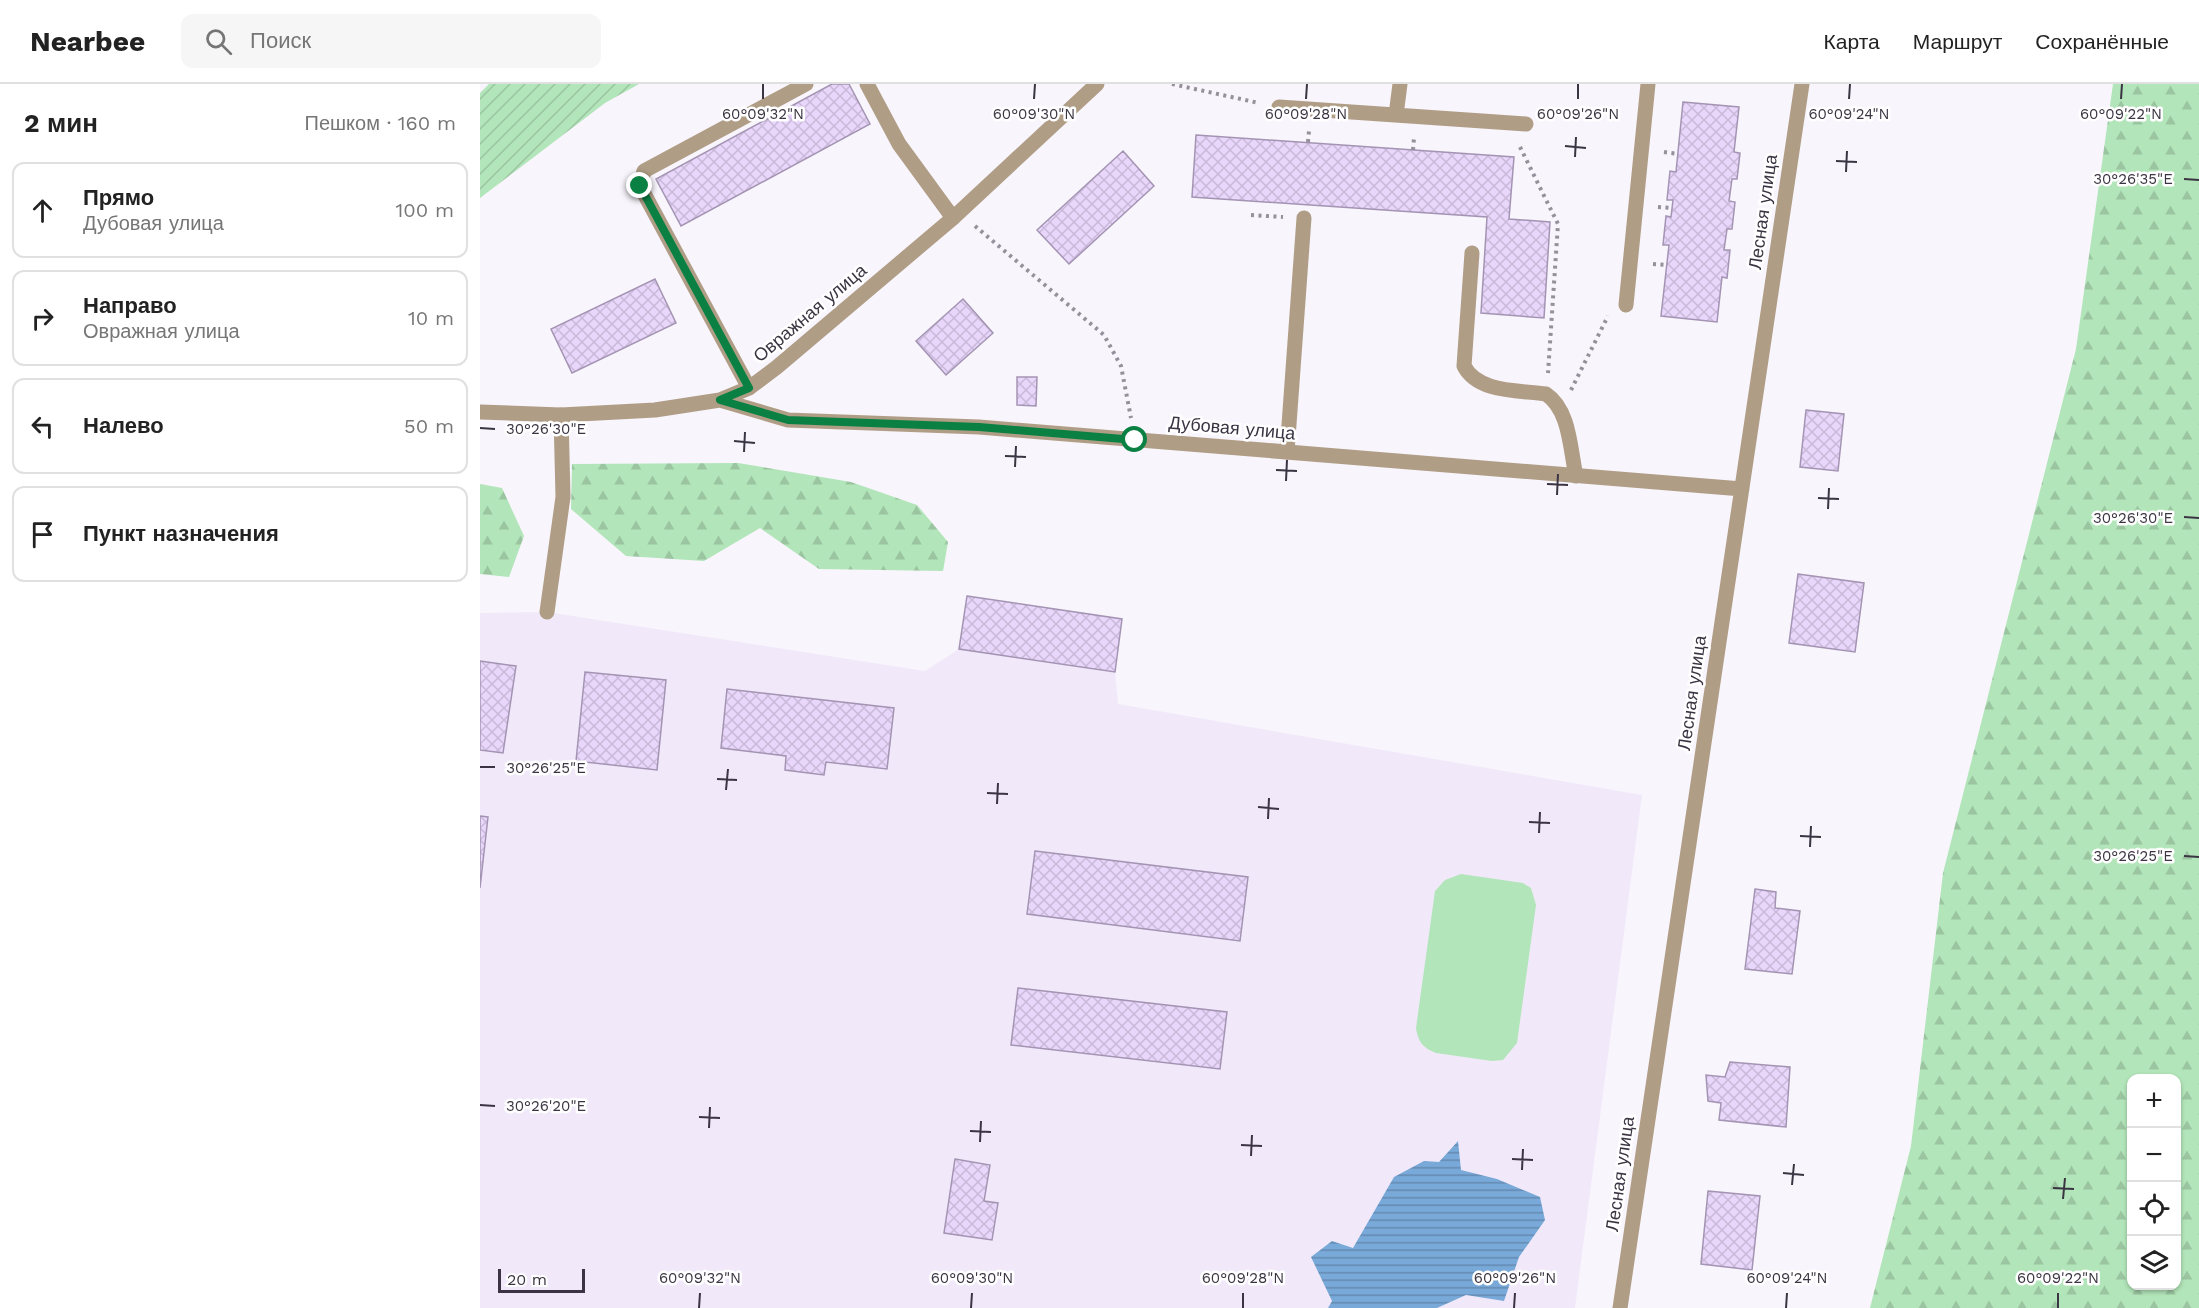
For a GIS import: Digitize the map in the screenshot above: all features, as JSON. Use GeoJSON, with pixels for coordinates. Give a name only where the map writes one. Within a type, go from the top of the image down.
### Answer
{"type":"FeatureCollection","features":[{"type":"Feature","properties":{"kind":"street"},"geometry":{"type":"LineString","coordinates":[[749,388],[640,186],[644,171],[806,84]]}},
{"type":"Feature","properties":{"kind":"street"},"geometry":{"type":"LineString","coordinates":[[867,84],[899,144],[953,218]]}},
{"type":"Feature","properties":{"kind":"street","name":"Овражная улица"},"geometry":{"type":"LineString","coordinates":[[480,412],[561,415],[655,410],[720,400],[749,388],[953,218],[1097,84]]}},
{"type":"Feature","properties":{"kind":"street"},"geometry":{"type":"LineString","coordinates":[[1396,115],[1400,84]]}},
{"type":"Feature","properties":{"kind":"street"},"geometry":{"type":"LineString","coordinates":[[1626,304],[1648,84]]}},
{"type":"Feature","properties":{"kind":"street","name":"Лесная улица"},"geometry":{"type":"LineString","coordinates":[[1620,1308],[1802,84]]}},
{"type":"Feature","properties":{"kind":"street"},"geometry":{"type":"LineString","coordinates":[[1279,107],[1526,124]]}},
{"type":"Feature","properties":{"kind":"street"},"geometry":{"type":"LineString","coordinates":[[1287,452],[1304,218]]}},
{"type":"Feature","properties":{"kind":"street"},"geometry":{"type":"LineString","coordinates":[[1472,253],[1464,366],[1469,376],[1479,384],[1546,394],[1555,400],[1562,410],[1576,476]]}},
{"type":"Feature","properties":{"kind":"street","name":"Дубовая улица"},"geometry":{"type":"LineString","coordinates":[[720,400],[788,420],[979,427],[1742,489]]}},
{"type":"Feature","properties":{"kind":"street"},"geometry":{"type":"LineString","coordinates":[[546,612],[563,496],[561,415]]}},
{"type":"Feature","properties":{"kind":"path"},"geometry":{"type":"LineString","coordinates":[[1172,84],[1279,107]]}},
{"type":"Feature","properties":{"kind":"path"},"geometry":{"type":"LineString","coordinates":[[1309,132],[1320,133]]}},
{"type":"Feature","properties":{"kind":"path"},"geometry":{"type":"LineString","coordinates":[[1402,139],[1426,141]]}},
{"type":"Feature","properties":{"kind":"path"},"geometry":{"type":"LineString","coordinates":[[1509,146],[1521,147],[1558,224],[1546,394]]}},
{"type":"Feature","properties":{"kind":"path"},"geometry":{"type":"LineString","coordinates":[[1251,215],[1304,218]]}},
{"type":"Feature","properties":{"kind":"path"},"geometry":{"type":"LineString","coordinates":[[953,218],[969,221],[1104,335],[1121,366],[1135,440]]}},
{"type":"Feature","properties":{"kind":"path"},"geometry":{"type":"LineString","coordinates":[[1562,410],[1611,312],[1626,304]]}},
{"type":"Feature","properties":{"kind":"shaded area"},"geometry":{"type":"Polygon","coordinates":[[[547,612],[925,671],[959,649],[1115,672],[1118,704],[1642,795],[1575,1308],[480,1308],[480,613],[547,612]]]}},
{"type":"Feature","properties":{"kind":"green space"},"geometry":{"type":"Polygon","coordinates":[[[489,84],[639,84],[605,103],[480,198],[480,93],[489,84]]]}},
{"type":"Feature","properties":{"kind":"green space"},"geometry":{"type":"Polygon","coordinates":[[[2113,84],[2199,84],[2199,1308],[1870,1308],[1911,1146],[1943,873],[2076,349],[2113,84]]]}},
{"type":"Feature","properties":{"kind":"green space"},"geometry":{"type":"Polygon","coordinates":[[[738,463],[851,482],[917,505],[948,542],[943,571],[819,569],[760,528],[704,561],[626,556],[571,509],[572,464],[738,463]]]}},
{"type":"Feature","properties":{"kind":"green space"},"geometry":{"type":"Polygon","coordinates":[[[480,484],[502,488],[524,536],[509,577],[480,574],[480,484]]]}},
{"type":"Feature","properties":{"kind":"green space"},"geometry":{"type":"Polygon","coordinates":[[[1461,874],[1523,883],[1531,888],[1536,905],[1517,1043],[1503,1060],[1492,1061],[1436,1053],[1422,1044],[1417,1033],[1435,891],[1445,880],[1461,874]]]}},
{"type":"Feature","properties":{"kind":"water"},"geometry":{"type":"Polygon","coordinates":[[[1458,1141],[1461,1170],[1497,1179],[1540,1197],[1545,1220],[1519,1257],[1504,1301],[1466,1295],[1437,1308],[1328,1308],[1332,1301],[1311,1257],[1332,1241],[1353,1248],[1394,1177],[1424,1161],[1439,1162],[1458,1141]]]}},
{"type":"Feature","properties":{"kind":"building"},"geometry":{"type":"Polygon","coordinates":[[[832,84],[849,84],[870,124],[681,226],[656,179],[832,84]]]}},
{"type":"Feature","properties":{"kind":"building"},"geometry":{"type":"Polygon","coordinates":[[[1683,102],[1739,107],[1734,152],[1740,153],[1737,179],[1732,179],[1729,201],[1735,202],[1732,229],[1727,229],[1724,250],[1730,250],[1727,278],[1722,277],[1717,322],[1661,316],[1669,245],[1663,245],[1666,216],[1671,217],[1673,200],[1667,200],[1670,171],[1676,172],[1683,102]]]}},
{"type":"Feature","properties":{"kind":"building"},"geometry":{"type":"Polygon","coordinates":[[[1196,135],[1514,157],[1509,219],[1550,222],[1544,318],[1481,313],[1487,217],[1192,197],[1196,135]]]}},
{"type":"Feature","properties":{"kind":"building"},"geometry":{"type":"Polygon","coordinates":[[[1123,151],[1154,186],[1069,264],[1037,230],[1123,151]]]}},
{"type":"Feature","properties":{"kind":"building"},"geometry":{"type":"Polygon","coordinates":[[[655,279],[676,323],[572,373],[551,329],[655,279]]]}},
{"type":"Feature","properties":{"kind":"building"},"geometry":{"type":"Polygon","coordinates":[[[963,299],[993,333],[946,375],[916,341],[963,299]]]}},
{"type":"Feature","properties":{"kind":"building"},"geometry":{"type":"Polygon","coordinates":[[[1017,377],[1037,377],[1036,406],[1017,405],[1017,377]]]}},
{"type":"Feature","properties":{"kind":"building"},"geometry":{"type":"Polygon","coordinates":[[[1806,410],[1844,414],[1838,471],[1800,467],[1806,410]]]}},
{"type":"Feature","properties":{"kind":"building"},"geometry":{"type":"Polygon","coordinates":[[[1798,574],[1864,583],[1855,652],[1789,643],[1798,574]]]}},
{"type":"Feature","properties":{"kind":"building"},"geometry":{"type":"Polygon","coordinates":[[[967,596],[1122,619],[1115,672],[959,649],[967,596]]]}},
{"type":"Feature","properties":{"kind":"building"},"geometry":{"type":"Polygon","coordinates":[[[480,661],[516,666],[503,753],[480,750],[480,661]]]}},
{"type":"Feature","properties":{"kind":"building"},"geometry":{"type":"Polygon","coordinates":[[[585,672],[666,680],[657,770],[576,761],[585,672]]]}},
{"type":"Feature","properties":{"kind":"building"},"geometry":{"type":"Polygon","coordinates":[[[727,689],[894,708],[887,769],[826,762],[824,775],[785,770],[786,756],[721,748],[727,689]]]}},
{"type":"Feature","properties":{"kind":"building"},"geometry":{"type":"Polygon","coordinates":[[[480,816],[488,817],[480,888],[480,816]]]}},
{"type":"Feature","properties":{"kind":"building"},"geometry":{"type":"Polygon","coordinates":[[[1035,851],[1248,877],[1240,941],[1027,914],[1035,851]]]}},
{"type":"Feature","properties":{"kind":"building"},"geometry":{"type":"Polygon","coordinates":[[[1755,889],[1776,892],[1775,908],[1800,911],[1792,974],[1745,969],[1755,889]]]}},
{"type":"Feature","properties":{"kind":"building"},"geometry":{"type":"Polygon","coordinates":[[[1018,988],[1227,1012],[1220,1069],[1011,1045],[1018,988]]]}},
{"type":"Feature","properties":{"kind":"building"},"geometry":{"type":"Polygon","coordinates":[[[1730,1062],[1790,1067],[1786,1127],[1719,1120],[1721,1103],[1708,1101],[1706,1075],[1725,1077],[1730,1062]]]}},
{"type":"Feature","properties":{"kind":"building"},"geometry":{"type":"Polygon","coordinates":[[[955,1159],[990,1165],[984,1201],[998,1203],[992,1240],[944,1233],[955,1159]]]}},
{"type":"Feature","properties":{"kind":"building"},"geometry":{"type":"Polygon","coordinates":[[[1708,1191],[1760,1196],[1752,1270],[1701,1264],[1708,1191]]]}},
{"type":"Feature","properties":{"kind":"route"},"geometry":{"type":"LineString","coordinates":[[640,186],[749,388],[720,400],[788,420],[979,427],[1135,440]]}}]}
